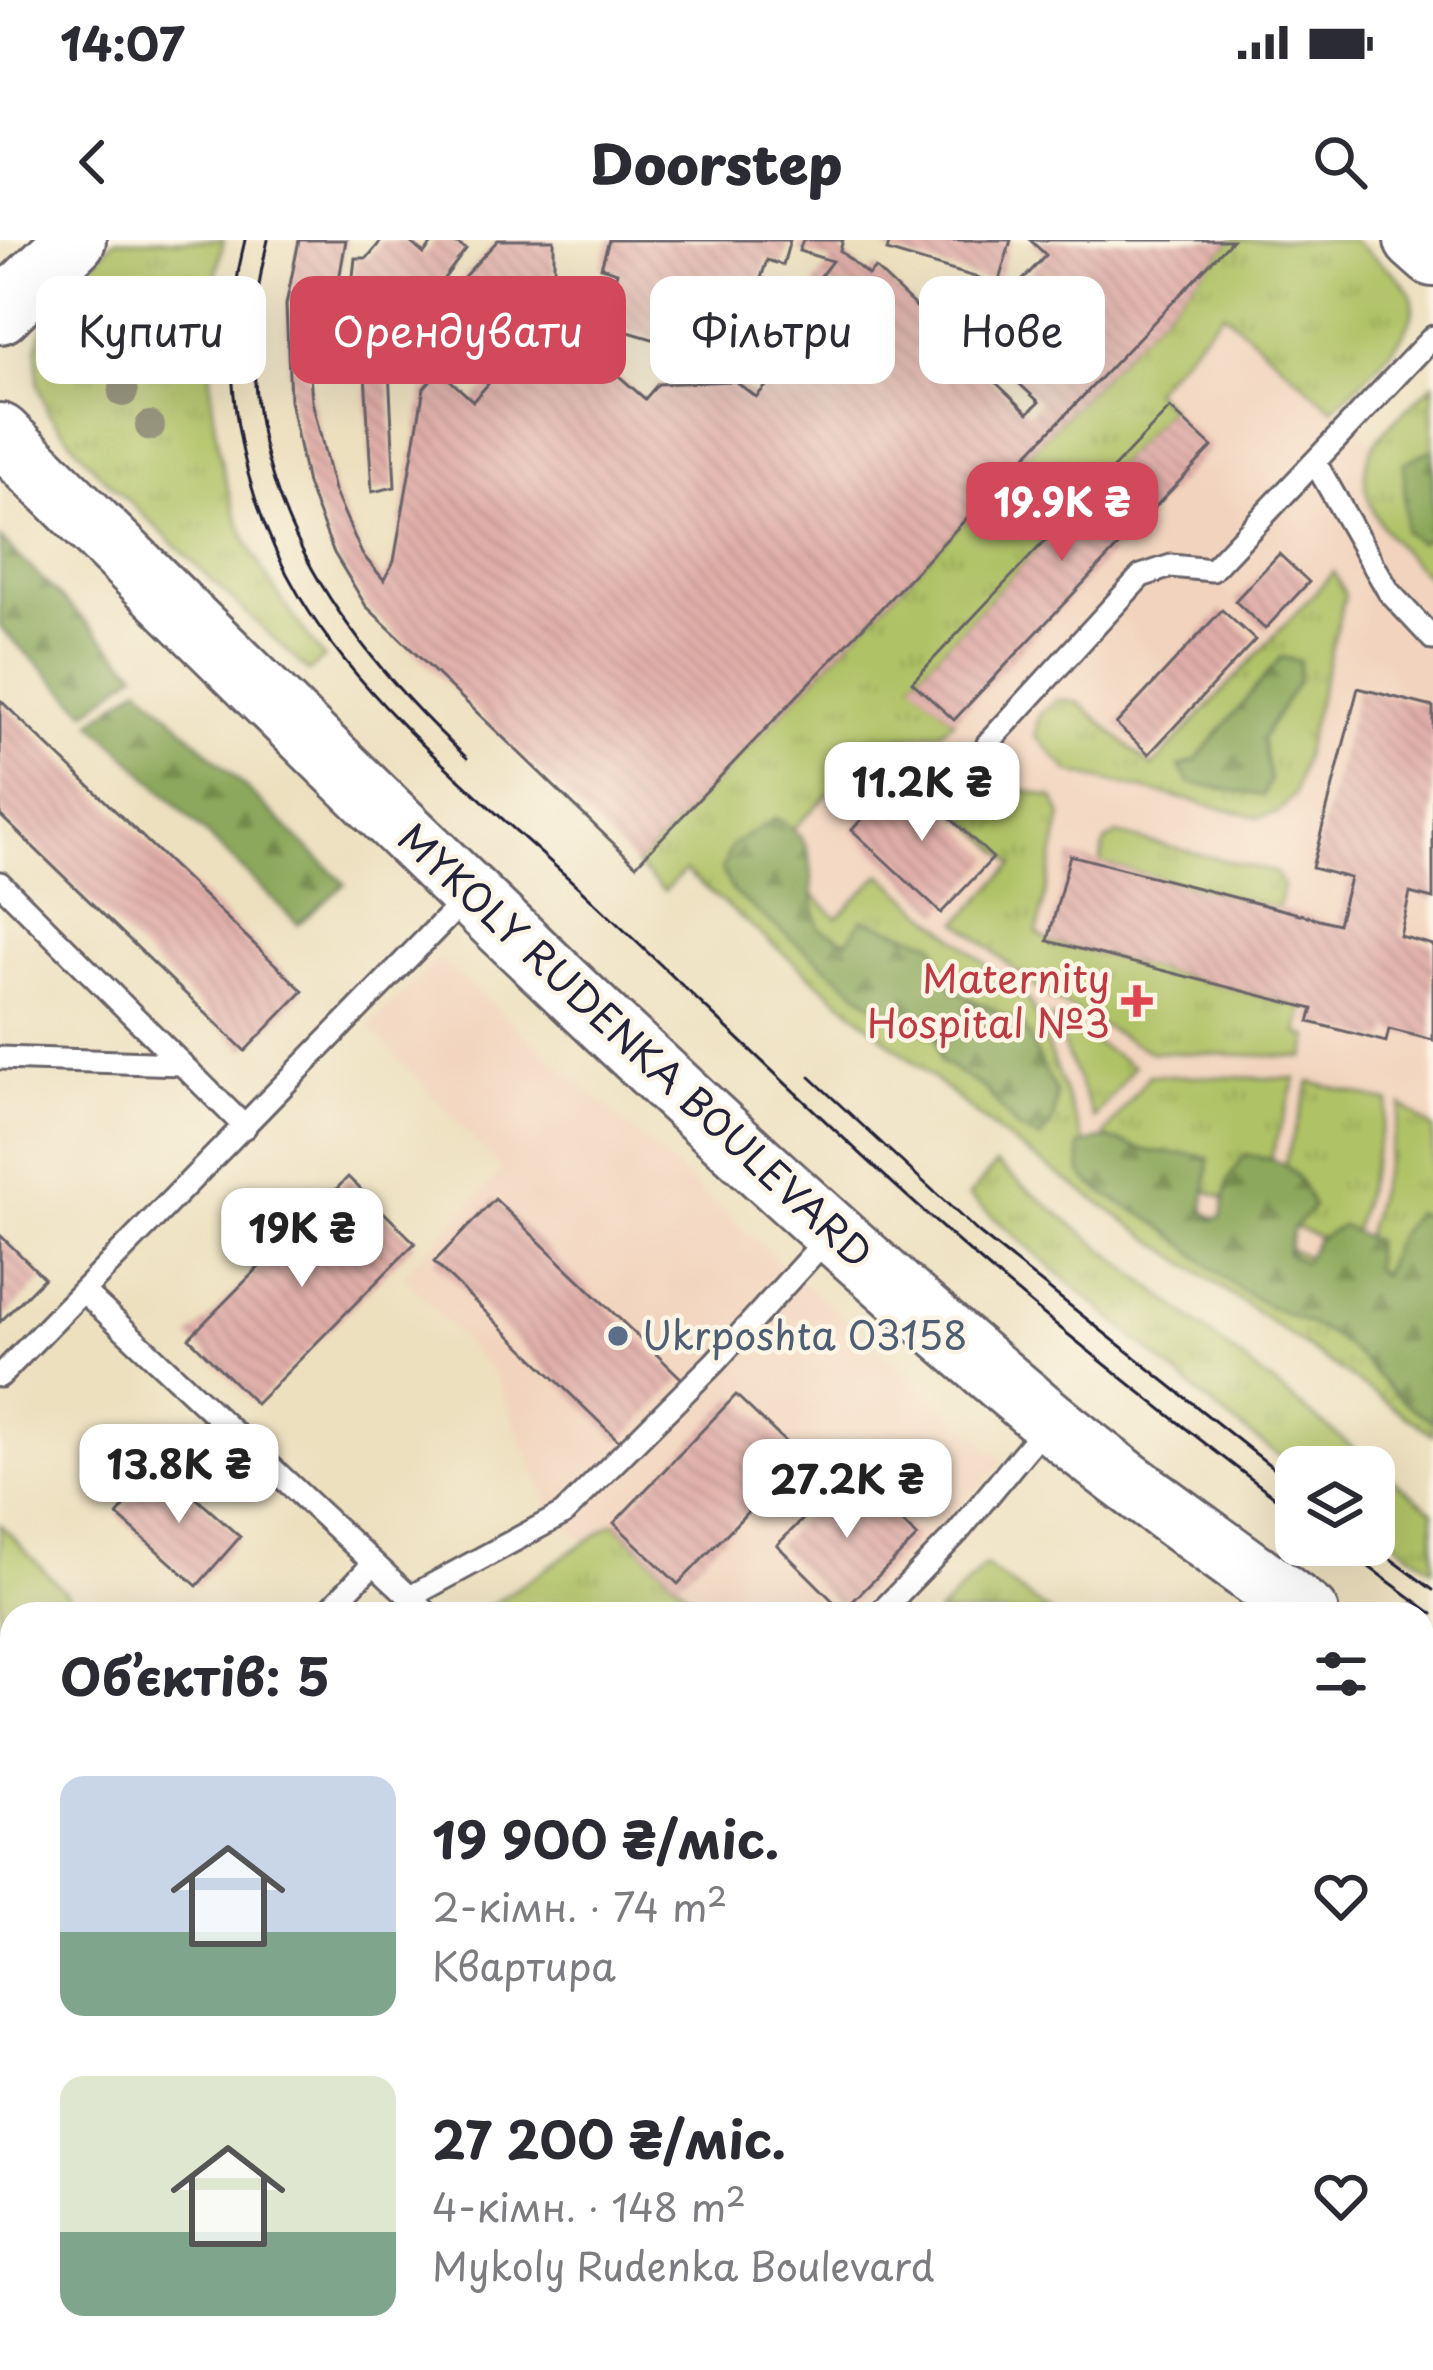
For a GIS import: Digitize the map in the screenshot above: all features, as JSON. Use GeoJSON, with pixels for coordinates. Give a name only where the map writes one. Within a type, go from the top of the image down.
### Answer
{"type":"FeatureCollection","features":[{"type":"Feature","properties":{"kind":"street"},"geometry":{"type":"LineString","coordinates":[[0,313],[74,240]]}},
{"type":"Feature","properties":{"kind":"street"},"geometry":{"type":"LineString","coordinates":[[1415,240],[1433,256]]}},
{"type":"Feature","properties":{"kind":"street","name":"MYKOLY RUDENKA BOULEVARD"},"geometry":{"type":"LineString","coordinates":[[0,434],[590,1015],[1050,1421],[1291,1602]]}},
{"type":"Feature","properties":{"kind":"lane"},"geometry":{"type":"LineString","coordinates":[[988,743],[1141,576],[1171,566],[1213,570],[1433,338]]}},
{"type":"Feature","properties":{"kind":"lane"},"geometry":{"type":"LineString","coordinates":[[1316,464],[1389,592],[1433,639]]}},
{"type":"Feature","properties":{"kind":"lane"},"geometry":{"type":"LineString","coordinates":[[0,883],[244,1127]]}},
{"type":"Feature","properties":{"kind":"lane"},"geometry":{"type":"LineString","coordinates":[[0,1376],[469,896]]}},
{"type":"Feature","properties":{"kind":"lane"},"geometry":{"type":"LineString","coordinates":[[0,1058],[182,1064]]}},
{"type":"Feature","properties":{"kind":"lane"},"geometry":{"type":"LineString","coordinates":[[410,1597],[563,1514],[832,1233]]}},
{"type":"Feature","properties":{"kind":"lane"},"geometry":{"type":"LineString","coordinates":[[83,1292],[415,1602]]}},
{"type":"Feature","properties":{"kind":"lane"},"geometry":{"type":"LineString","coordinates":[[891,1602],[958,1532],[1050,1421]]}},
{"type":"Feature","properties":{"kind":"lane"},"geometry":{"type":"LineString","coordinates":[[337,1602],[373,1564]]}},
{"type":"Feature","properties":{"kind":"shaded area","name":"Maternity Hospital №3"},"geometry":{"type":"Polygon","coordinates":[[[1223,312],[1433,496],[1433,1435],[996,1131],[684,870],[1223,312]]]}},
{"type":"Feature","properties":{"kind":"shaded area"},"geometry":{"type":"Polygon","coordinates":[[[439,958],[1004,1461],[869,1602],[763,1602],[747,1585],[730,1602],[646,1602],[551,1511],[494,1375],[403,1275],[502,1170],[368,1026],[439,958]]]}},
{"type":"Feature","properties":{"kind":"green space"},"geometry":{"type":"Polygon","coordinates":[[[115,240],[224,240],[217,276],[79,276],[115,240]]]}},
{"type":"Feature","properties":{"kind":"green space"},"geometry":{"type":"Polygon","coordinates":[[[1232,240],[1353,240],[1390,270],[1409,291],[1413,305],[1410,321],[1388,354],[1333,409],[1223,312],[1152,390],[1170,408],[913,681],[954,720],[941,732],[883,740],[770,852],[837,918],[881,874],[1030,1002],[1093,1165],[1354,1277],[1402,1105],[1433,1129],[1433,1435],[996,1131],[685,871],[664,891],[636,865],[1095,384],[1105,384],[1105,373],[1232,240]]]}},
{"type":"Feature","properties":{"kind":"green space"},"geometry":{"type":"Polygon","coordinates":[[[38,384],[211,384],[219,449],[242,530],[282,601],[324,658],[309,672],[98,472],[48,413],[38,384]]]}},
{"type":"Feature","properties":{"kind":"green space"},"geometry":{"type":"Polygon","coordinates":[[[1433,384],[1433,581],[1379,521],[1365,484],[1374,445],[1433,384]]]}},
{"type":"Feature","properties":{"kind":"green space"},"geometry":{"type":"Polygon","coordinates":[[[1433,449],[1433,534],[1419,543],[1405,532],[1404,463],[1433,449]]]}},
{"type":"Feature","properties":{"kind":"green space"},"geometry":{"type":"Polygon","coordinates":[[[0,538],[137,672],[87,712],[0,627],[0,538]]]}},
{"type":"Feature","properties":{"kind":"green space"},"geometry":{"type":"Polygon","coordinates":[[[1334,572],[1345,595],[1294,795],[1278,813],[1259,817],[1069,772],[1035,735],[1039,715],[1057,699],[1079,703],[1152,767],[1334,572]]]}},
{"type":"Feature","properties":{"kind":"green space"},"geometry":{"type":"Polygon","coordinates":[[[1281,657],[1300,661],[1298,681],[1262,739],[1270,780],[1263,796],[1190,783],[1179,767],[1196,760],[1281,657]]]}},
{"type":"Feature","properties":{"kind":"green space"},"geometry":{"type":"Polygon","coordinates":[[[140,686],[345,884],[298,924],[92,722],[140,686]]]}},
{"type":"Feature","properties":{"kind":"green space"},"geometry":{"type":"Polygon","coordinates":[[[952,771],[1054,798],[1062,816],[1037,933],[1048,941],[1304,1007],[1298,1033],[1310,1037],[1305,1057],[1150,1052],[1042,993],[959,922],[1014,864],[934,788],[952,771]]]}},
{"type":"Feature","properties":{"kind":"green space"},"geometry":{"type":"Polygon","coordinates":[[[776,818],[792,828],[808,852],[819,928],[847,941],[862,919],[934,943],[953,990],[1022,1024],[1056,1093],[1054,1119],[1040,1139],[1017,1128],[985,1089],[941,1062],[936,1037],[890,1018],[733,892],[722,870],[732,845],[776,818]]]}},
{"type":"Feature","properties":{"kind":"green space"},"geometry":{"type":"Polygon","coordinates":[[[1117,834],[1276,873],[1283,886],[1278,909],[1100,863],[1105,842],[1117,834]]]}},
{"type":"Feature","properties":{"kind":"green space"},"geometry":{"type":"Polygon","coordinates":[[[1052,1018],[1134,1066],[1094,1119],[1052,1018]]]}},
{"type":"Feature","properties":{"kind":"green space"},"geometry":{"type":"Polygon","coordinates":[[[1149,1075],[1296,1079],[1254,1210],[1111,1153],[1105,1134],[1149,1075]]]}},
{"type":"Feature","properties":{"kind":"green space"},"geometry":{"type":"Polygon","coordinates":[[[1310,1082],[1389,1102],[1349,1250],[1268,1216],[1310,1082]]]}},
{"type":"Feature","properties":{"kind":"green space"},"geometry":{"type":"Polygon","coordinates":[[[1101,1139],[1209,1159],[1204,1210],[1213,1220],[1222,1216],[1228,1180],[1245,1155],[1280,1163],[1301,1183],[1313,1207],[1294,1228],[1287,1253],[1304,1263],[1317,1239],[1342,1226],[1374,1241],[1374,1268],[1382,1275],[1397,1236],[1415,1213],[1433,1218],[1433,1421],[1398,1397],[1339,1340],[1240,1290],[1165,1229],[1091,1184],[1081,1174],[1079,1145],[1101,1139]]]}},
{"type":"Feature","properties":{"kind":"green space"},"geometry":{"type":"Polygon","coordinates":[[[996,1164],[1351,1446],[1275,1446],[1275,1453],[1225,1416],[969,1196],[996,1164]]]}},
{"type":"Feature","properties":{"kind":"green space"},"geometry":{"type":"Polygon","coordinates":[[[1395,1481],[1433,1511],[1433,1569],[1395,1541],[1395,1481]]]}},
{"type":"Feature","properties":{"kind":"green space"},"geometry":{"type":"Polygon","coordinates":[[[614,1523],[697,1602],[496,1602],[614,1523]]]}},
{"type":"Feature","properties":{"kind":"green space"},"geometry":{"type":"Polygon","coordinates":[[[0,1524],[75,1602],[0,1602],[0,1524]]]}},
{"type":"Feature","properties":{"kind":"green space"},"geometry":{"type":"Polygon","coordinates":[[[985,1566],[1035,1602],[949,1602],[985,1566]]]}},
{"type":"Feature","properties":{"kind":"building"},"geometry":{"type":"Polygon","coordinates":[[[299,240],[346,240],[340,276],[292,276],[299,240]]]}},
{"type":"Feature","properties":{"kind":"building"},"geometry":{"type":"Polygon","coordinates":[[[382,240],[408,240],[424,254],[435,240],[450,240],[466,249],[446,276],[353,276],[355,258],[367,258],[382,240]]]}},
{"type":"Feature","properties":{"kind":"building"},"geometry":{"type":"Polygon","coordinates":[[[498,240],[554,240],[554,276],[465,276],[498,240]]]}},
{"type":"Feature","properties":{"kind":"building"},"geometry":{"type":"Polygon","coordinates":[[[609,240],[790,240],[783,265],[767,260],[762,276],[650,276],[650,338],[626,331],[626,276],[601,267],[609,240]]]}},
{"type":"Feature","properties":{"kind":"building"},"geometry":{"type":"Polygon","coordinates":[[[803,240],[843,240],[840,251],[868,275],[875,268],[883,276],[821,276],[832,261],[799,251],[803,240]]]}},
{"type":"Feature","properties":{"kind":"building"},"geometry":{"type":"Polygon","coordinates":[[[890,240],[1011,240],[1000,276],[971,276],[887,251],[890,240]]]}},
{"type":"Feature","properties":{"kind":"building"},"geometry":{"type":"Polygon","coordinates":[[[1030,240],[1232,240],[1105,373],[1105,276],[1026,276],[1046,255],[1030,240]]]}},
{"type":"Feature","properties":{"kind":"building"},"geometry":{"type":"Polygon","coordinates":[[[290,285],[290,384],[311,384],[334,490],[362,554],[384,580],[394,561],[427,384],[454,384],[473,401],[488,384],[626,382],[645,399],[658,384],[739,384],[756,397],[768,384],[895,384],[895,287],[919,310],[919,384],[997,384],[1028,413],[1039,402],[1020,384],[1095,384],[636,865],[366,606],[334,553],[307,484],[290,400],[286,305],[290,285]]]}},
{"type":"Feature","properties":{"kind":"building"},"geometry":{"type":"Polygon","coordinates":[[[366,384],[390,384],[395,487],[372,492],[366,384]]]}},
{"type":"Feature","properties":{"kind":"building"},"geometry":{"type":"Polygon","coordinates":[[[1170,408],[1212,447],[954,720],[912,682],[1170,408]]]}},
{"type":"Feature","properties":{"kind":"building"},"geometry":{"type":"Polygon","coordinates":[[[1279,554],[1309,582],[1265,629],[1235,601],[1279,554]]]}},
{"type":"Feature","properties":{"kind":"building"},"geometry":{"type":"Polygon","coordinates":[[[1222,610],[1255,640],[1149,754],[1116,724],[1222,610]]]}},
{"type":"Feature","properties":{"kind":"building"},"geometry":{"type":"Polygon","coordinates":[[[1358,688],[1433,707],[1433,899],[1410,893],[1400,936],[1433,945],[1433,1040],[1389,1029],[1386,1042],[1309,1022],[1313,1009],[1048,941],[1070,855],[1338,924],[1350,878],[1312,868],[1358,688]]]}},
{"type":"Feature","properties":{"kind":"building"},"geometry":{"type":"Polygon","coordinates":[[[0,700],[303,991],[245,1051],[0,815],[0,700]]]}},
{"type":"Feature","properties":{"kind":"building"},"geometry":{"type":"Polygon","coordinates":[[[903,774],[993,858],[941,913],[852,830],[903,774]]]}},
{"type":"Feature","properties":{"kind":"building"},"geometry":{"type":"Polygon","coordinates":[[[348,1177],[415,1243],[256,1404],[189,1338],[348,1177]]]}},
{"type":"Feature","properties":{"kind":"building"},"geometry":{"type":"Polygon","coordinates":[[[495,1199],[682,1379],[620,1442],[434,1262],[495,1199]]]}},
{"type":"Feature","properties":{"kind":"building"},"geometry":{"type":"Polygon","coordinates":[[[0,1235],[44,1278],[0,1322],[0,1235]]]}},
{"type":"Feature","properties":{"kind":"building"},"geometry":{"type":"Polygon","coordinates":[[[736,1395],[801,1457],[678,1584],[614,1523],[736,1395]]]}},
{"type":"Feature","properties":{"kind":"building"},"geometry":{"type":"Polygon","coordinates":[[[160,1466],[240,1537],[197,1586],[117,1515],[160,1466]]]}},
{"type":"Feature","properties":{"kind":"building"},"geometry":{"type":"Polygon","coordinates":[[[851,1471],[917,1537],[852,1602],[834,1602],[777,1545],[851,1471]]]}},
{"type":"Feature","properties":{"kind":"tram line"},"geometry":{"type":"LineString","coordinates":[[245,240],[232,332],[233,379],[247,470],[279,558],[329,640],[436,757],[922,1209],[1090,1352],[1275,1497]]}},
{"type":"Feature","properties":{"kind":"tram line"},"geometry":{"type":"LineString","coordinates":[[268,240],[255,318],[256,391],[268,461],[291,526],[324,589],[365,648],[467,758]]}},
{"type":"Feature","properties":{"kind":"tram line"},"geometry":{"type":"LineString","coordinates":[[810,1077],[979,1233],[1275,1469]]}},
{"type":"Feature","properties":{"kind":"tram line"},"geometry":{"type":"LineString","coordinates":[[1395,1562],[1433,1590]]}},
{"type":"Feature","properties":{"kind":"tram line"},"geometry":{"type":"LineString","coordinates":[[1368,1566],[1417,1602]]}},
{"type":"Feature","properties":{"kind":"place","name":"Maternity Hospital №3"},"geometry":{"type":"Point","coordinates":[1137,1001]}},
{"type":"Feature","properties":{"kind":"place","name":"Ukrposhta 03158"},"geometry":{"type":"Point","coordinates":[618,1336]}}]}
